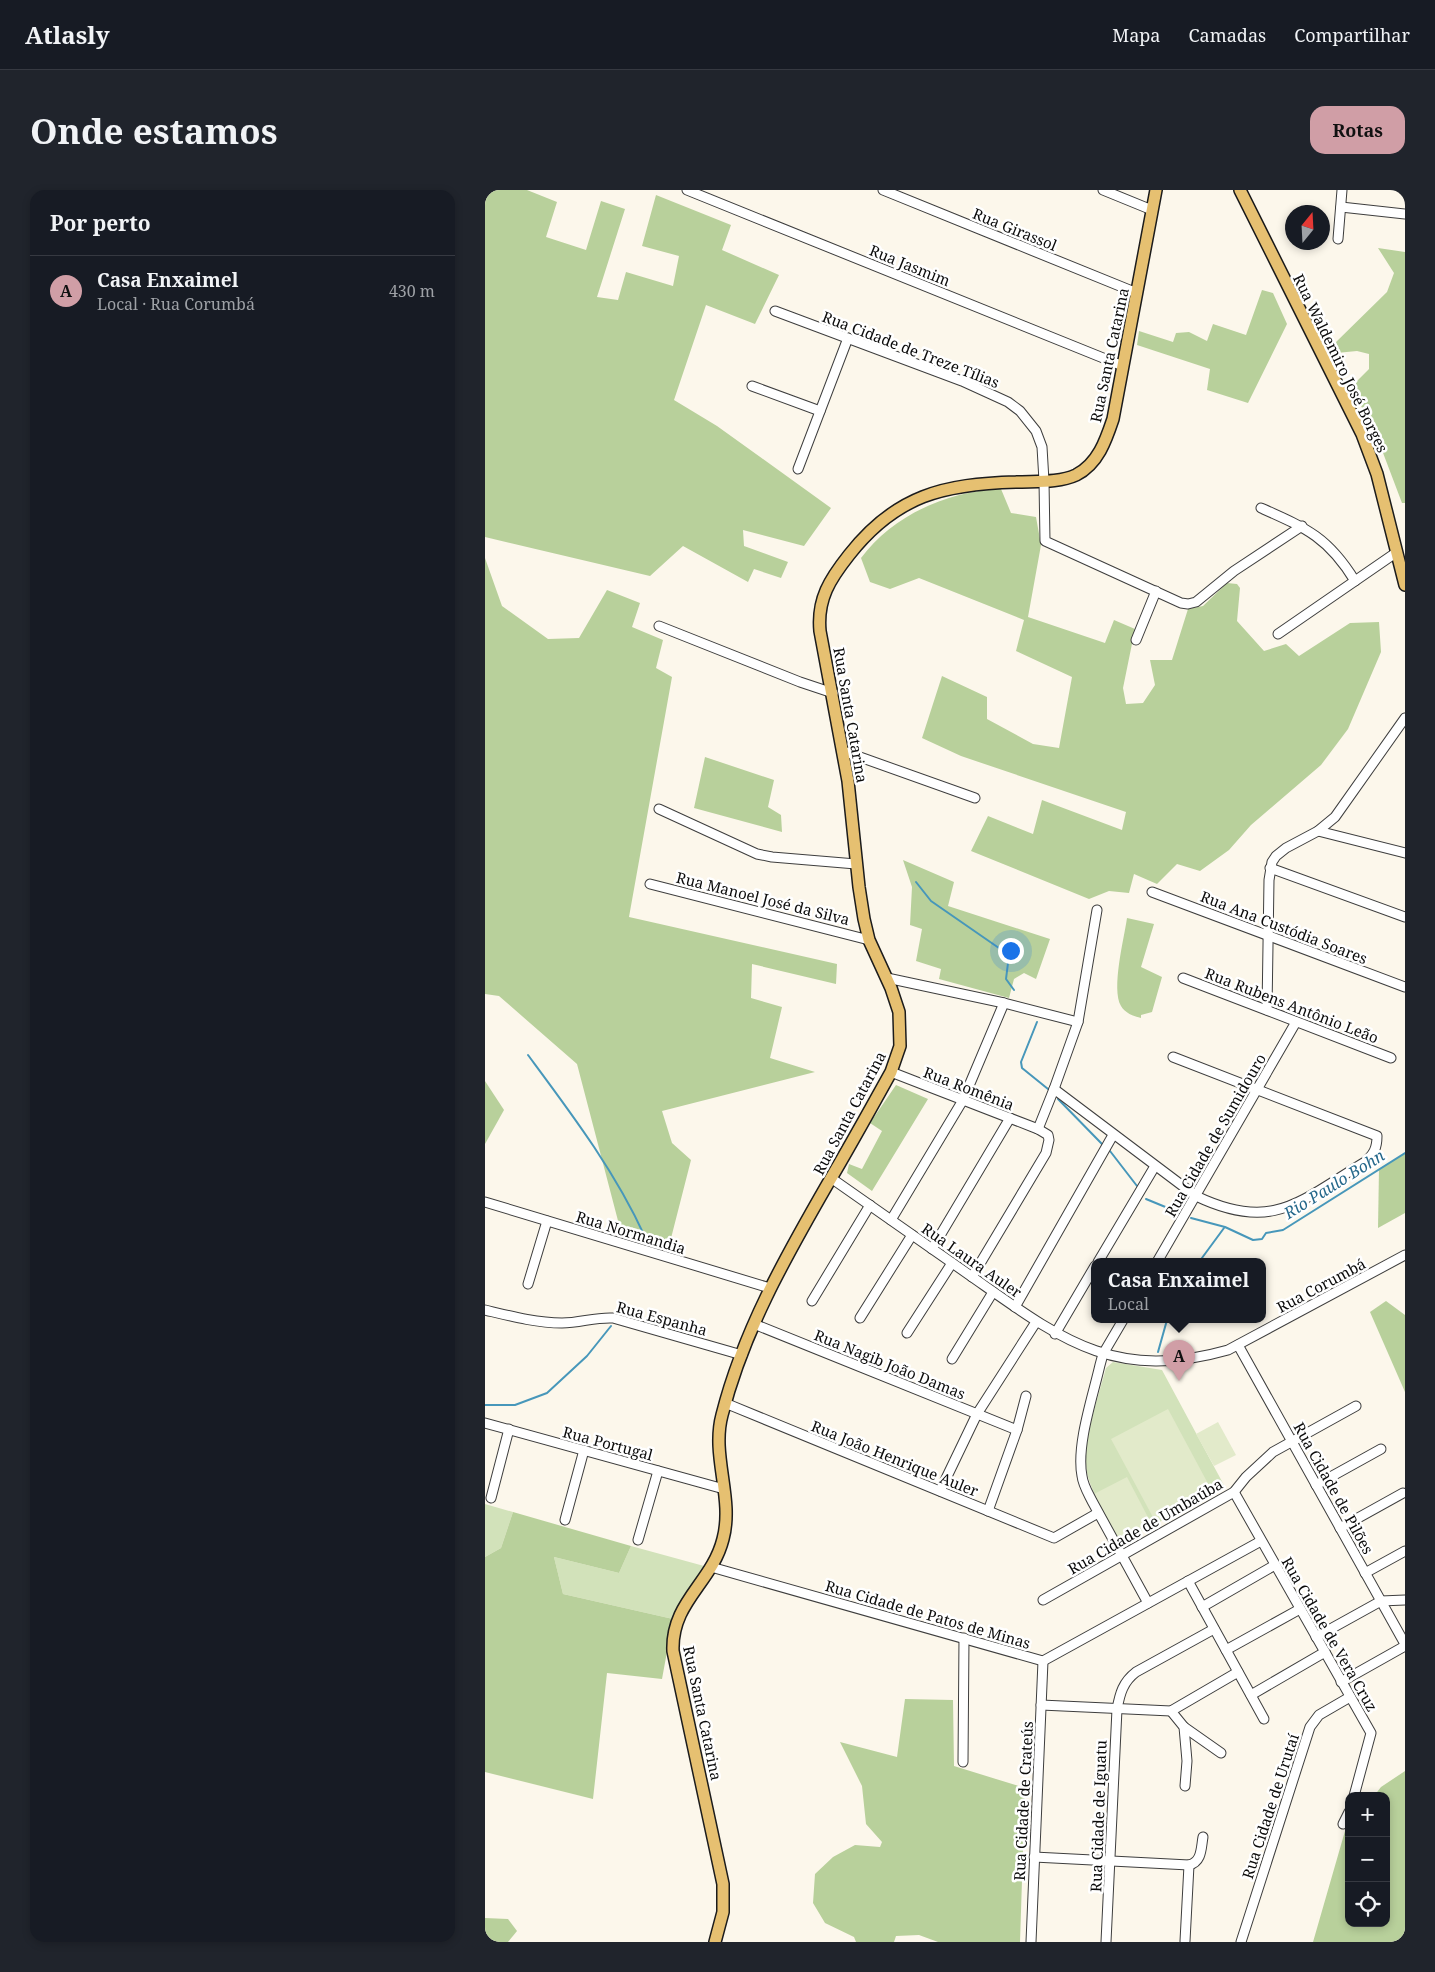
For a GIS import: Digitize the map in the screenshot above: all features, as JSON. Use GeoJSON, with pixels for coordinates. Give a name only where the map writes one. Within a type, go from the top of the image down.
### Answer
{"type":"FeatureCollection","features":[{"type":"Feature","properties":{"kind":"main road","name":"Rua Santa Catarina"},"geometry":{"type":"LineString","coordinates":[[715,1942],[723,1912],[723,1884],[673,1642],[679,1616],[718,1554],[726,1526],[726,1505],[719,1437],[725,1403],[754,1324],[770,1288],[891,1072],[900,1046],[900,1021],[896,1001],[869,940],[861,903],[851,800],[833,693],[820,631],[819,616],[821,603],[835,575],[867,532],[911,501],[948,488],[974,484],[1062,479],[1078,474],[1091,464],[1098,454],[1113,418],[1156,190]]}},
{"type":"Feature","properties":{"kind":"main road","name":"Rua Waldemiro José Borges"},"geometry":{"type":"LineString","coordinates":[[1240,190],[1361,434],[1377,474],[1405,585]]}},
{"type":"Feature","properties":{"kind":"street","name":"Rua Jasmim"},"geometry":{"type":"LineString","coordinates":[[687,190],[1123,366]]}},
{"type":"Feature","properties":{"kind":"street","name":"Rua Girassol"},"geometry":{"type":"LineString","coordinates":[[883,190],[1137,293]]}},
{"type":"Feature","properties":{"kind":"street"},"geometry":{"type":"LineString","coordinates":[[1103,190],[1152,210]]}},
{"type":"Feature","properties":{"kind":"street"},"geometry":{"type":"LineString","coordinates":[[1338,239],[1342,190]]}},
{"type":"Feature","properties":{"kind":"street"},"geometry":{"type":"LineString","coordinates":[[1341,207],[1405,214]]}},
{"type":"Feature","properties":{"kind":"street","name":"Rua Cidade de Treze Tílias"},"geometry":{"type":"LineString","coordinates":[[775,311],[962,381],[1008,402],[1027,419],[1036,431],[1042,447],[1045,541],[1156,591]]}},
{"type":"Feature","properties":{"kind":"street"},"geometry":{"type":"LineString","coordinates":[[798,470],[848,338]]}},
{"type":"Feature","properties":{"kind":"street"},"geometry":{"type":"LineString","coordinates":[[752,386],[820,411]]}},
{"type":"Feature","properties":{"kind":"street"},"geometry":{"type":"LineString","coordinates":[[1261,508],[1302,526],[1327,544],[1344,563],[1355,581]]}},
{"type":"Feature","properties":{"kind":"street"},"geometry":{"type":"LineString","coordinates":[[1136,640],[1156,591],[1181,603],[1193,604],[1234,570],[1302,526]]}},
{"type":"Feature","properties":{"kind":"street"},"geometry":{"type":"LineString","coordinates":[[1278,634],[1397,552]]}},
{"type":"Feature","properties":{"kind":"street"},"geometry":{"type":"LineString","coordinates":[[659,626],[800,682],[833,693]]}},
{"type":"Feature","properties":{"kind":"street"},"geometry":{"type":"LineString","coordinates":[[1267,1010],[1270,868],[1272,862],[1281,851],[1318,831],[1335,817],[1405,718]]}},
{"type":"Feature","properties":{"kind":"street"},"geometry":{"type":"LineString","coordinates":[[843,751],[975,798]]}},
{"type":"Feature","properties":{"kind":"street"},"geometry":{"type":"LineString","coordinates":[[659,809],[757,854],[857,864]]}},
{"type":"Feature","properties":{"kind":"street"},"geometry":{"type":"LineString","coordinates":[[1318,831],[1405,853]]}},
{"type":"Feature","properties":{"kind":"street"},"geometry":{"type":"LineString","coordinates":[[1270,868],[1405,917]]}},
{"type":"Feature","properties":{"kind":"street","name":"Rua Manoel José da Silva"},"geometry":{"type":"LineString","coordinates":[[651,884],[869,940]]}},
{"type":"Feature","properties":{"kind":"street","name":"Rua Ana Custódia Soares"},"geometry":{"type":"LineString","coordinates":[[1152,892],[1405,987]]}},
{"type":"Feature","properties":{"kind":"street"},"geometry":{"type":"LineString","coordinates":[[972,1277],[1045,1153],[1049,1140],[1048,1135],[1037,1129],[1054,1089],[1078,1022],[1097,910]]}},
{"type":"Feature","properties":{"kind":"street"},"geometry":{"type":"LineString","coordinates":[[887,978],[1004,1003],[1078,1022]]}},
{"type":"Feature","properties":{"kind":"street","name":"Rua Rubens Antônio Leão"},"geometry":{"type":"LineString","coordinates":[[1183,978],[1391,1058]]}},
{"type":"Feature","properties":{"kind":"street"},"geometry":{"type":"LineString","coordinates":[[891,1220],[963,1100],[1004,1003]]}},
{"type":"Feature","properties":{"kind":"street","name":"Rua Cidade de Sumidouro"},"geometry":{"type":"LineString","coordinates":[[1159,1258],[1296,1022]]}},
{"type":"Feature","properties":{"kind":"street"},"geometry":{"type":"LineString","coordinates":[[1054,1089],[1196,1196],[1223,1208],[1242,1212],[1264,1213],[1283,1209],[1365,1162],[1375,1150],[1377,1136],[1173,1057]]}},
{"type":"Feature","properties":{"kind":"street","name":"Rua Romênia"},"geometry":{"type":"LineString","coordinates":[[891,1072],[1037,1129]]}},
{"type":"Feature","properties":{"kind":"street"},"geometry":{"type":"LineString","coordinates":[[932,1249],[1010,1118]]}},
{"type":"Feature","properties":{"kind":"street"},"geometry":{"type":"LineString","coordinates":[[1015,1307],[1113,1135]]}},
{"type":"Feature","properties":{"kind":"street"},"geometry":{"type":"LineString","coordinates":[[1099,1258],[1155,1166]]}},
{"type":"Feature","properties":{"kind":"street","name":"Rua Laura Auler"},"geometry":{"type":"LineString","coordinates":[[831,1178],[1036,1322],[1055,1334],[1103,1354]]}},
{"type":"Feature","properties":{"kind":"street","name":"Rua Normandia"},"geometry":{"type":"LineString","coordinates":[[485,1202],[770,1288]]}},
{"type":"Feature","properties":{"kind":"street"},"geometry":{"type":"LineString","coordinates":[[812,1301],[870,1205]]}},
{"type":"Feature","properties":{"kind":"street"},"geometry":{"type":"LineString","coordinates":[[529,1284],[547,1221]]}},
{"type":"Feature","properties":{"kind":"street"},"geometry":{"type":"LineString","coordinates":[[860,1318],[911,1235]]}},
{"type":"Feature","properties":{"kind":"street","name":"Rua Corumbá"},"geometry":{"type":"LineString","coordinates":[[1103,1354],[1164,1362],[1208,1356],[1238,1345],[1405,1255]]}},
{"type":"Feature","properties":{"kind":"street"},"geometry":{"type":"LineString","coordinates":[[907,1333],[952,1263]]}},
{"type":"Feature","properties":{"kind":"street"},"geometry":{"type":"LineString","coordinates":[[1055,1334],[1091,1273]]}},
{"type":"Feature","properties":{"kind":"street"},"geometry":{"type":"LineString","coordinates":[[952,1359],[993,1292]]}},
{"type":"Feature","properties":{"kind":"street","name":"Rua Espanha"},"geometry":{"type":"LineString","coordinates":[[485,1310],[549,1323],[613,1318],[743,1355]]}},
{"type":"Feature","properties":{"kind":"street"},"geometry":{"type":"LineString","coordinates":[[940,1491],[977,1414],[1036,1322]]}},
{"type":"Feature","properties":{"kind":"street"},"geometry":{"type":"LineString","coordinates":[[1121,1323],[1103,1354],[1083,1442],[1081,1456],[1083,1482],[1148,1603]]}},
{"type":"Feature","properties":{"kind":"street","name":"Rua Nagib João Damas"},"geometry":{"type":"LineString","coordinates":[[754,1324],[1017,1430]]}},
{"type":"Feature","properties":{"kind":"street","name":"Rua Cidade de Pilões"},"geometry":{"type":"LineString","coordinates":[[1238,1345],[1405,1645]]}},
{"type":"Feature","properties":{"kind":"street"},"geometry":{"type":"LineString","coordinates":[[988,1511],[1017,1430],[1026,1396]]}},
{"type":"Feature","properties":{"kind":"street","name":"Rua João Henrique Auler"},"geometry":{"type":"LineString","coordinates":[[725,1403],[1054,1538],[1098,1513]]}},
{"type":"Feature","properties":{"kind":"street","name":"Rua Cidade de Umbaúba"},"geometry":{"type":"LineString","coordinates":[[1043,1600],[1234,1492],[1246,1477],[1273,1452],[1356,1406]]}},
{"type":"Feature","properties":{"kind":"street","name":"Rua Portugal"},"geometry":{"type":"LineString","coordinates":[[485,1423],[724,1489]]}},
{"type":"Feature","properties":{"kind":"street"},"geometry":{"type":"LineString","coordinates":[[491,1498],[509,1429]]}},
{"type":"Feature","properties":{"kind":"street"},"geometry":{"type":"LineString","coordinates":[[1316,1485],[1381,1449]]}},
{"type":"Feature","properties":{"kind":"street"},"geometry":{"type":"LineString","coordinates":[[565,1520],[584,1450]]}},
{"type":"Feature","properties":{"kind":"street"},"geometry":{"type":"LineString","coordinates":[[638,1540],[658,1471]]}},
{"type":"Feature","properties":{"kind":"street","name":"Rua Cidade de Vera Cruz"},"geometry":{"type":"LineString","coordinates":[[1234,1492],[1371,1733],[1355,1792]]}},
{"type":"Feature","properties":{"kind":"street"},"geometry":{"type":"LineString","coordinates":[[1340,1528],[1403,1493]]}},
{"type":"Feature","properties":{"kind":"street","name":"Rua Cidade de Patos de Minas"},"geometry":{"type":"LineString","coordinates":[[711,1567],[1043,1661],[1261,1541]]}},
{"type":"Feature","properties":{"kind":"street"},"geometry":{"type":"LineString","coordinates":[[1365,1573],[1405,1550]]}},
{"type":"Feature","properties":{"kind":"street"},"geometry":{"type":"LineString","coordinates":[[1202,1607],[1275,1566]]}},
{"type":"Feature","properties":{"kind":"street"},"geometry":{"type":"LineString","coordinates":[[1188,1581],[1264,1719]]}},
{"type":"Feature","properties":{"kind":"street"},"geometry":{"type":"LineString","coordinates":[[1316,1637],[1381,1601],[1405,1600]]}},
{"type":"Feature","properties":{"kind":"street"},"geometry":{"type":"LineString","coordinates":[[1226,1650],[1300,1609]]}},
{"type":"Feature","properties":{"kind":"street","name":"Rua Cidade de Iguatu"},"geometry":{"type":"LineString","coordinates":[[1106,1942],[1117,1709],[1121,1691],[1127,1680],[1136,1672],[1214,1629]]}},
{"type":"Feature","properties":{"kind":"street"},"geometry":{"type":"LineString","coordinates":[[963,1762],[964,1638]]}},
{"type":"Feature","properties":{"kind":"street"},"geometry":{"type":"LineString","coordinates":[[1341,1682],[1405,1645]]}},
{"type":"Feature","properties":{"kind":"street"},"geometry":{"type":"LineString","coordinates":[[1251,1695],[1325,1652]]}},
{"type":"Feature","properties":{"kind":"street","name":"Rua Cidade de Crateús"},"geometry":{"type":"LineString","coordinates":[[1031,1942],[1043,1661]]}},
{"type":"Feature","properties":{"kind":"street"},"geometry":{"type":"LineString","coordinates":[[1041,1705],[1171,1711],[1238,1672]]}},
{"type":"Feature","properties":{"kind":"street","name":"Rua Cidade de Urutaí"},"geometry":{"type":"LineString","coordinates":[[1241,1942],[1310,1726],[1319,1715],[1350,1697]]}},
{"type":"Feature","properties":{"kind":"street"},"geometry":{"type":"LineString","coordinates":[[1171,1711],[1184,1728],[1221,1753]]}},
{"type":"Feature","properties":{"kind":"street"},"geometry":{"type":"LineString","coordinates":[[1184,1728],[1187,1761],[1185,1786]]}},
{"type":"Feature","properties":{"kind":"street"},"geometry":{"type":"LineString","coordinates":[[1343,1824],[1345,1820]]}},
{"type":"Feature","properties":{"kind":"street"},"geometry":{"type":"LineString","coordinates":[[1034,1857],[1189,1865],[1197,1862],[1203,1837]]}},
{"type":"Feature","properties":{"kind":"street"},"geometry":{"type":"LineString","coordinates":[[1185,1941],[1189,1865]]}},
{"type":"Feature","properties":{"kind":"green space"},"geometry":{"type":"Polygon","coordinates":[[[485,190],[527,190],[557,202],[546,237],[586,250],[601,201],[625,209],[597,297],[618,300],[626,272],[673,286],[679,256],[642,246],[656,195],[731,225],[722,250],[779,275],[755,324],[706,305],[674,400],[717,426],[831,508],[804,546],[743,530],[744,546],[788,562],[781,578],[754,569],[748,582],[683,546],[650,576],[485,537],[485,190]]]}},
{"type":"Feature","properties":{"kind":"green space"},"geometry":{"type":"Polygon","coordinates":[[[1378,248],[1405,252],[1405,503],[1402,503],[1377,437],[1355,394],[1356,382],[1369,369],[1369,354],[1357,351],[1336,353],[1334,344],[1387,292],[1394,273],[1378,248]]]}},
{"type":"Feature","properties":{"kind":"green space"},"geometry":{"type":"Polygon","coordinates":[[[1262,290],[1273,293],[1287,324],[1248,403],[1207,390],[1210,369],[1137,345],[1139,331],[1173,342],[1176,333],[1189,332],[1207,341],[1213,324],[1246,335],[1262,290]]]}},
{"type":"Feature","properties":{"kind":"green space"},"geometry":{"type":"Polygon","coordinates":[[[1001,489],[1011,513],[1036,517],[1041,545],[1028,617],[1105,643],[1114,620],[1135,629],[1123,688],[1126,704],[1143,703],[1155,685],[1150,660],[1172,660],[1188,609],[1203,606],[1227,583],[1237,584],[1240,588],[1237,621],[1264,651],[1286,644],[1299,656],[1350,623],[1379,622],[1381,652],[1348,729],[1321,765],[1251,825],[1229,850],[1200,871],[1177,864],[1157,884],[1134,874],[1129,893],[1109,891],[1089,899],[971,851],[988,816],[1033,834],[1042,800],[1122,830],[1126,812],[961,756],[922,738],[942,676],[987,697],[987,719],[1033,744],[1059,748],[1072,677],[1016,651],[1024,620],[919,578],[890,589],[870,582],[861,558],[889,529],[923,508],[961,495],[1001,489]]]}},
{"type":"Feature","properties":{"kind":"green space"},"geometry":{"type":"Polygon","coordinates":[[[485,558],[502,606],[548,639],[579,638],[607,590],[640,603],[632,627],[663,640],[656,668],[672,677],[629,917],[837,964],[836,984],[752,964],[751,998],[782,1007],[770,1058],[815,1072],[662,1111],[672,1143],[691,1160],[668,1250],[622,1236],[577,1064],[499,996],[485,994],[485,558]]]}},
{"type":"Feature","properties":{"kind":"green space"},"geometry":{"type":"Polygon","coordinates":[[[705,757],[774,780],[768,807],[781,815],[782,832],[694,808],[705,757]]]}},
{"type":"Feature","properties":{"kind":"green space"},"geometry":{"type":"Polygon","coordinates":[[[903,860],[954,882],[948,906],[1050,939],[1036,979],[1024,973],[1014,979],[1009,998],[939,979],[941,969],[916,961],[922,929],[910,925],[912,887],[903,860]]]}},
{"type":"Feature","properties":{"kind":"green space"},"geometry":{"type":"Polygon","coordinates":[[[1127,918],[1154,924],[1141,967],[1162,977],[1152,1012],[1141,1015],[1141,1018],[1125,1011],[1118,998],[1118,976],[1127,918]]]}},
{"type":"Feature","properties":{"kind":"green space"},"geometry":{"type":"Polygon","coordinates":[[[485,1081],[504,1110],[485,1144],[485,1081]]]}},
{"type":"Feature","properties":{"kind":"green space"},"geometry":{"type":"Polygon","coordinates":[[[896,1085],[928,1099],[872,1191],[847,1173],[849,1164],[862,1169],[882,1131],[870,1123],[896,1085]]]}},
{"type":"Feature","properties":{"kind":"green space"},"geometry":{"type":"Polygon","coordinates":[[[1405,1153],[1405,1213],[1378,1228],[1379,1169],[1405,1153]]]}},
{"type":"Feature","properties":{"kind":"green space"},"geometry":{"type":"Polygon","coordinates":[[[1386,1301],[1405,1315],[1405,1392],[1370,1312],[1386,1301]]]}},
{"type":"Feature","properties":{"kind":"green space"},"geometry":{"type":"Polygon","coordinates":[[[1113,1362],[1162,1370],[1225,1487],[1120,1543],[1094,1494],[1086,1465],[1088,1438],[1095,1408],[1106,1368],[1113,1362]]]}},
{"type":"Feature","properties":{"kind":"green space"},"geometry":{"type":"Polygon","coordinates":[[[1168,1409],[1212,1491],[1155,1521],[1111,1439],[1168,1409]]]}},
{"type":"Feature","properties":{"kind":"green space"},"geometry":{"type":"Polygon","coordinates":[[[1218,1422],[1236,1455],[1214,1466],[1196,1434],[1218,1422]]]}},
{"type":"Feature","properties":{"kind":"green space"},"geometry":{"type":"Polygon","coordinates":[[[1127,1477],[1151,1523],[1119,1540],[1094,1494],[1127,1477]]]}},
{"type":"Feature","properties":{"kind":"green space"},"geometry":{"type":"Polygon","coordinates":[[[485,1504],[513,1512],[501,1548],[485,1557],[485,1504]]]}},
{"type":"Feature","properties":{"kind":"green space"},"geometry":{"type":"Polygon","coordinates":[[[513,1512],[631,1546],[619,1573],[554,1557],[563,1594],[673,1619],[662,1679],[607,1673],[593,1799],[485,1772],[485,1557],[501,1548],[513,1512]]]}},
{"type":"Feature","properties":{"kind":"green space"},"geometry":{"type":"Polygon","coordinates":[[[631,1546],[704,1566],[673,1619],[563,1594],[554,1557],[619,1573],[631,1546]]]}},
{"type":"Feature","properties":{"kind":"green space"},"geometry":{"type":"Polygon","coordinates":[[[905,1699],[953,1700],[954,1766],[1025,1788],[1020,1942],[938,1942],[919,1935],[896,1936],[894,1942],[856,1942],[854,1937],[825,1923],[813,1903],[815,1874],[833,1857],[855,1845],[880,1847],[882,1842],[866,1824],[862,1786],[840,1742],[897,1757],[905,1699]]]}},
{"type":"Feature","properties":{"kind":"green space"},"geometry":{"type":"Polygon","coordinates":[[[1405,1771],[1405,1942],[1313,1942],[1345,1831],[1345,1927],[1390,1927],[1390,1792],[1377,1792],[1381,1787],[1405,1771]]]}},
{"type":"Feature","properties":{"kind":"green space"},"geometry":{"type":"Polygon","coordinates":[[[485,1918],[508,1919],[517,1931],[508,1942],[485,1942],[485,1918]]]}},
{"type":"Feature","properties":{"kind":"waterway","name":"Rio Paulo Bohn"},"geometry":{"type":"LineString","coordinates":[[916,882],[931,901],[1009,955],[1006,979],[1014,990]]}},
{"type":"Feature","properties":{"kind":"waterway","name":"Rio Paulo Bohn"},"geometry":{"type":"LineString","coordinates":[[1037,1022],[1021,1062],[1022,1068],[1048,1089]]}},
{"type":"Feature","properties":{"kind":"waterway"},"geometry":{"type":"LineString","coordinates":[[528,1055],[606,1166],[645,1237]]}},
{"type":"Feature","properties":{"kind":"waterway","name":"Rio Paulo Bohn"},"geometry":{"type":"LineString","coordinates":[[1058,1099],[1102,1144]]}},
{"type":"Feature","properties":{"kind":"waterway","name":"Rio Paulo Bohn"},"geometry":{"type":"LineString","coordinates":[[1110,1151],[1137,1186]]}},
{"type":"Feature","properties":{"kind":"waterway","name":"Rio Paulo Bohn"},"geometry":{"type":"LineString","coordinates":[[1191,1218],[1225,1227],[1253,1240],[1262,1239],[1266,1233],[1283,1230],[1405,1153]]}},
{"type":"Feature","properties":{"kind":"waterway","name":"Rio Paulo Bohn"},"geometry":{"type":"LineString","coordinates":[[1146,1199],[1180,1213]]}},
{"type":"Feature","properties":{"kind":"waterway"},"geometry":{"type":"LineString","coordinates":[[1202,1258],[1224,1228]]}},
{"type":"Feature","properties":{"kind":"waterway"},"geometry":{"type":"LineString","coordinates":[[1158,1352],[1166,1323]]}},
{"type":"Feature","properties":{"kind":"waterway"},"geometry":{"type":"LineString","coordinates":[[485,1405],[515,1405],[547,1393],[587,1356],[611,1326]]}},
{"type":"Feature","properties":{"kind":"place","name":"Casa Enxaimel"},"geometry":{"type":"Point","coordinates":[1179,1381]}}]}
